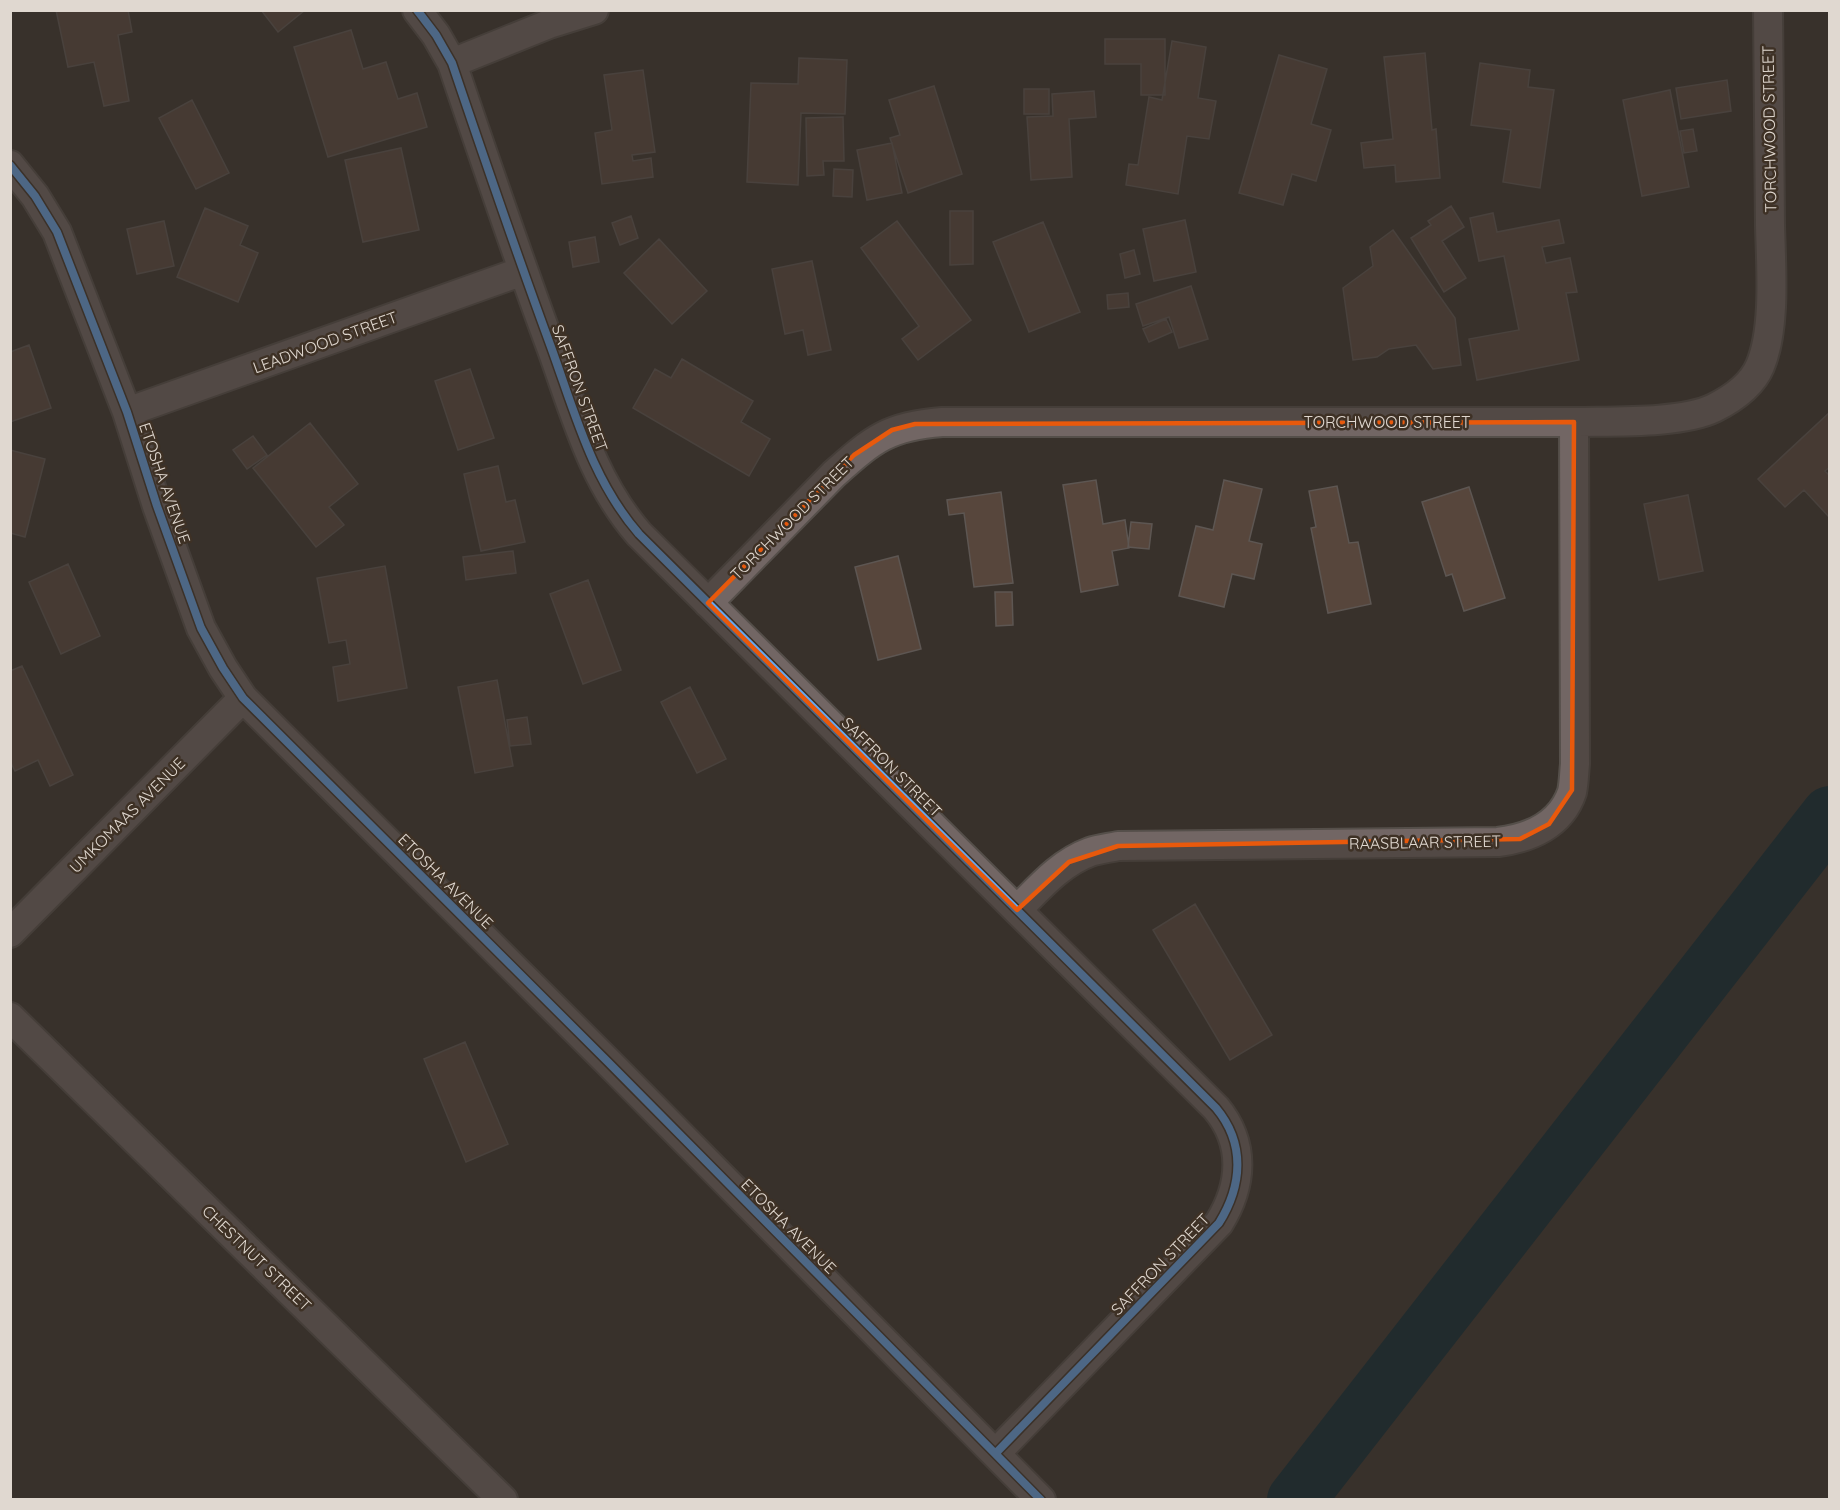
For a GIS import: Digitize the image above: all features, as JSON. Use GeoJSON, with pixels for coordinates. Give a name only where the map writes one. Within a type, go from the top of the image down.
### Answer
{"type":"FeatureCollection","features":[{"type":"Feature","properties":{"kind":"street","name":"SAFFRON STREET"},"geometry":{"type":"LineString","coordinates":[[417,10],[452,63],[523,271],[592,461],[612,500],[639,534],[1216,1108],[1230,1127],[1236,1143],[1238,1160],[1230,1204],[1219,1223],[996,1454]]}},
{"type":"Feature","properties":{"kind":"street"},"geometry":{"type":"LineString","coordinates":[[452,63],[549,24],[594,10]]}},
{"type":"Feature","properties":{"kind":"street","name":"TORCHWOOD STREET"},"geometry":{"type":"LineString","coordinates":[[708,603],[854,455],[892,430],[915,424],[942,422],[1574,422],[1674,418],[1713,408],[1750,383],[1760,368],[1766,349],[1771,277],[1768,10]]}},
{"type":"Feature","properties":{"kind":"street","name":"ETOSHA AVENUE"},"geometry":{"type":"LineString","coordinates":[[10,165],[35,196],[57,232],[127,412],[157,506],[201,628],[243,698],[616,1070],[1041,1500]]}},
{"type":"Feature","properties":{"kind":"street","name":"LEADWOOD STREET"},"geometry":{"type":"LineString","coordinates":[[127,412],[523,271]]}},
{"type":"Feature","properties":{"kind":"street","name":"RAASBLAAR STREET"},"geometry":{"type":"LineString","coordinates":[[1017,910],[1048,878],[1069,862],[1091,851],[1118,846],[1498,842],[1520,839],[1549,824],[1567,803],[1572,790],[1575,764],[1574,422]]}},
{"type":"Feature","properties":{"kind":"street","name":"UMKOMAAS AVENUE"},"geometry":{"type":"LineString","coordinates":[[10,933],[243,698]]}},
{"type":"Feature","properties":{"kind":"street","name":"CHESTNUT STREET"},"geometry":{"type":"LineString","coordinates":[[10,1017],[503,1500]]}},
{"type":"Feature","properties":{"kind":"highlighted area"},"geometry":{"type":"Polygon","coordinates":[[[1574,422],[1572,790],[1549,824],[1520,839],[1118,846],[1069,862],[1017,910],[708,603],[854,455],[892,430],[915,424],[1574,422]]]}},
{"type":"Feature","properties":{"kind":"building"},"geometry":{"type":"Polygon","coordinates":[[[56,10],[128,10],[132,32],[118,35],[129,101],[104,106],[94,62],[68,67],[56,10]]]}},
{"type":"Feature","properties":{"kind":"building"},"geometry":{"type":"Polygon","coordinates":[[[261,10],[305,10],[278,32],[261,10]]]}},
{"type":"Feature","properties":{"kind":"building"},"geometry":{"type":"Polygon","coordinates":[[[351,30],[363,69],[386,62],[398,99],[417,93],[427,127],[328,157],[294,47],[351,30]]]}},
{"type":"Feature","properties":{"kind":"building"},"geometry":{"type":"Polygon","coordinates":[[[1105,39],[1165,39],[1165,95],[1141,95],[1141,64],[1105,64],[1105,39]]]}},
{"type":"Feature","properties":{"kind":"building"},"geometry":{"type":"Polygon","coordinates":[[[1172,41],[1206,47],[1198,98],[1216,101],[1209,139],[1187,136],[1178,194],[1126,185],[1129,164],[1138,165],[1149,97],[1162,100],[1172,41]]]}},
{"type":"Feature","properties":{"kind":"building"},"geometry":{"type":"Polygon","coordinates":[[[1425,53],[1432,130],[1436,129],[1440,178],[1396,182],[1395,165],[1364,168],[1361,143],[1393,139],[1384,57],[1425,53]]]}},
{"type":"Feature","properties":{"kind":"building"},"geometry":{"type":"Polygon","coordinates":[[[1279,55],[1327,69],[1311,124],[1331,130],[1316,181],[1292,174],[1283,205],[1239,193],[1279,55]]]}},
{"type":"Feature","properties":{"kind":"building"},"geometry":{"type":"Polygon","coordinates":[[[799,58],[847,60],[845,114],[801,113],[798,185],[747,182],[751,83],[798,84],[799,58]]]}},
{"type":"Feature","properties":{"kind":"building"},"geometry":{"type":"Polygon","coordinates":[[[1480,63],[1530,70],[1528,87],[1554,90],[1540,188],[1503,182],[1511,130],[1471,125],[1480,63]]]}},
{"type":"Feature","properties":{"kind":"building"},"geometry":{"type":"Polygon","coordinates":[[[643,70],[655,152],[632,155],[633,161],[651,158],[653,177],[602,184],[595,133],[612,130],[604,75],[643,70]]]}},
{"type":"Feature","properties":{"kind":"building"},"geometry":{"type":"Polygon","coordinates":[[[1727,80],[1731,111],[1681,119],[1676,88],[1727,80]]]}},
{"type":"Feature","properties":{"kind":"building"},"geometry":{"type":"Polygon","coordinates":[[[934,86],[962,174],[908,193],[890,138],[900,135],[889,100],[934,86]]]}},
{"type":"Feature","properties":{"kind":"building"},"geometry":{"type":"Polygon","coordinates":[[[1024,89],[1049,89],[1049,114],[1024,114],[1024,89]]]}},
{"type":"Feature","properties":{"kind":"building"},"geometry":{"type":"Polygon","coordinates":[[[1670,90],[1689,187],[1642,196],[1623,100],[1670,90]]]}},
{"type":"Feature","properties":{"kind":"building"},"geometry":{"type":"Polygon","coordinates":[[[1094,91],[1096,117],[1069,119],[1072,177],[1031,180],[1027,117],[1053,116],[1052,94],[1094,91]]]}},
{"type":"Feature","properties":{"kind":"building"},"geometry":{"type":"Polygon","coordinates":[[[192,100],[229,173],[196,189],[159,118],[192,100]]]}},
{"type":"Feature","properties":{"kind":"building"},"geometry":{"type":"Polygon","coordinates":[[[843,117],[844,161],[823,161],[824,175],[807,176],[806,118],[843,117]]]}},
{"type":"Feature","properties":{"kind":"building"},"geometry":{"type":"Polygon","coordinates":[[[1693,129],[1697,151],[1684,153],[1680,131],[1693,129]]]}},
{"type":"Feature","properties":{"kind":"building"},"geometry":{"type":"Polygon","coordinates":[[[892,143],[902,193],[867,200],[857,150],[892,143]]]}},
{"type":"Feature","properties":{"kind":"building"},"geometry":{"type":"Polygon","coordinates":[[[401,148],[419,230],[363,242],[345,160],[401,148]]]}},
{"type":"Feature","properties":{"kind":"building"},"geometry":{"type":"Polygon","coordinates":[[[834,169],[853,170],[852,197],[833,196],[834,169]]]}},
{"type":"Feature","properties":{"kind":"building"},"geometry":{"type":"Polygon","coordinates":[[[1451,206],[1464,227],[1442,241],[1466,278],[1444,292],[1411,238],[1431,225],[1428,221],[1451,206]]]}},
{"type":"Feature","properties":{"kind":"building"},"geometry":{"type":"Polygon","coordinates":[[[205,208],[248,226],[240,245],[258,253],[238,302],[177,277],[205,208]]]}},
{"type":"Feature","properties":{"kind":"building"},"geometry":{"type":"Polygon","coordinates":[[[950,211],[973,211],[973,264],[950,265],[950,211]]]}},
{"type":"Feature","properties":{"kind":"building"},"geometry":{"type":"Polygon","coordinates":[[[1493,213],[1497,232],[1559,220],[1564,243],[1542,247],[1546,263],[1570,258],[1577,292],[1566,293],[1579,360],[1477,380],[1469,339],[1519,330],[1504,256],[1479,261],[1470,218],[1493,213]]]}},
{"type":"Feature","properties":{"kind":"building"},"geometry":{"type":"Polygon","coordinates":[[[631,216],[638,238],[620,245],[612,223],[631,216]]]}},
{"type":"Feature","properties":{"kind":"building"},"geometry":{"type":"Polygon","coordinates":[[[1185,220],[1196,272],[1154,281],[1143,229],[1185,220]]]}},
{"type":"Feature","properties":{"kind":"building"},"geometry":{"type":"Polygon","coordinates":[[[164,221],[174,266],[137,274],[127,229],[164,221]]]}},
{"type":"Feature","properties":{"kind":"building"},"geometry":{"type":"Polygon","coordinates":[[[897,221],[971,320],[918,360],[902,339],[919,326],[861,248],[897,221]]]}},
{"type":"Feature","properties":{"kind":"building"},"geometry":{"type":"Polygon","coordinates":[[[1043,222],[1080,312],[1029,332],[993,242],[1043,222]]]}},
{"type":"Feature","properties":{"kind":"building"},"geometry":{"type":"Polygon","coordinates":[[[1393,230],[1455,318],[1461,365],[1433,369],[1416,345],[1389,349],[1377,357],[1353,360],[1343,288],[1373,266],[1370,247],[1393,230]]]}},
{"type":"Feature","properties":{"kind":"building"},"geometry":{"type":"Polygon","coordinates":[[[595,237],[599,262],[573,267],[569,242],[595,237]]]}},
{"type":"Feature","properties":{"kind":"building"},"geometry":{"type":"Polygon","coordinates":[[[659,239],[707,291],[672,324],[624,273],[659,239]]]}},
{"type":"Feature","properties":{"kind":"building"},"geometry":{"type":"Polygon","coordinates":[[[1134,250],[1140,274],[1125,278],[1120,254],[1134,250]]]}},
{"type":"Feature","properties":{"kind":"building"},"geometry":{"type":"Polygon","coordinates":[[[812,261],[831,350],[808,355],[803,330],[785,334],[772,269],[812,261]]]}},
{"type":"Feature","properties":{"kind":"building"},"geometry":{"type":"Polygon","coordinates":[[[1191,286],[1208,339],[1179,348],[1169,317],[1143,326],[1136,304],[1191,286]]]}},
{"type":"Feature","properties":{"kind":"building"},"geometry":{"type":"Polygon","coordinates":[[[1128,293],[1129,307],[1108,309],[1107,295],[1128,293]]]}},
{"type":"Feature","properties":{"kind":"building"},"geometry":{"type":"Polygon","coordinates":[[[1166,319],[1172,332],[1149,342],[1143,329],[1166,319]]]}},
{"type":"Feature","properties":{"kind":"building"},"geometry":{"type":"Polygon","coordinates":[[[29,345],[51,408],[10,422],[10,352],[29,345]]]}},
{"type":"Feature","properties":{"kind":"building"},"geometry":{"type":"Polygon","coordinates":[[[682,359],[753,401],[741,422],[770,439],[749,476],[633,408],[655,369],[671,378],[682,359]]]}},
{"type":"Feature","properties":{"kind":"building"},"geometry":{"type":"Polygon","coordinates":[[[470,369],[494,438],[458,450],[435,381],[470,369]]]}},
{"type":"Feature","properties":{"kind":"building"},"geometry":{"type":"Polygon","coordinates":[[[1830,412],[1830,467],[1825,471],[1830,476],[1830,518],[1804,490],[1785,507],[1758,479],[1830,412]]]}},
{"type":"Feature","properties":{"kind":"building"},"geometry":{"type":"Polygon","coordinates":[[[310,423],[358,484],[329,507],[344,525],[316,547],[253,468],[310,423]]]}},
{"type":"Feature","properties":{"kind":"building"},"geometry":{"type":"Polygon","coordinates":[[[253,436],[267,455],[247,469],[233,450],[253,436]]]}},
{"type":"Feature","properties":{"kind":"building"},"geometry":{"type":"Polygon","coordinates":[[[10,450],[45,459],[25,537],[10,533],[10,450]]]}},
{"type":"Feature","properties":{"kind":"building"},"geometry":{"type":"Polygon","coordinates":[[[498,466],[506,502],[515,500],[525,542],[481,551],[464,474],[498,466]]]}},
{"type":"Feature","properties":{"kind":"building"},"geometry":{"type":"Polygon","coordinates":[[[1096,480],[1103,524],[1125,520],[1129,548],[1112,551],[1118,585],[1081,592],[1063,485],[1096,480]]]}},
{"type":"Feature","properties":{"kind":"building"},"geometry":{"type":"Polygon","coordinates":[[[1224,480],[1262,489],[1249,541],[1262,544],[1254,579],[1232,574],[1224,607],[1179,596],[1196,526],[1213,530],[1224,480]]]}},
{"type":"Feature","properties":{"kind":"building"},"geometry":{"type":"Polygon","coordinates":[[[1337,486],[1349,543],[1358,542],[1371,604],[1328,613],[1311,528],[1316,527],[1309,491],[1337,486]]]}},
{"type":"Feature","properties":{"kind":"building"},"geometry":{"type":"Polygon","coordinates":[[[1469,487],[1505,598],[1464,611],[1452,574],[1446,576],[1422,502],[1469,487]]]}},
{"type":"Feature","properties":{"kind":"building"},"geometry":{"type":"Polygon","coordinates":[[[1001,492],[1013,583],[974,587],[964,513],[949,515],[947,500],[1001,492]]]}},
{"type":"Feature","properties":{"kind":"building"},"geometry":{"type":"Polygon","coordinates":[[[1688,495],[1703,571],[1659,580],[1644,504],[1688,495]]]}},
{"type":"Feature","properties":{"kind":"building"},"geometry":{"type":"Polygon","coordinates":[[[1131,522],[1152,524],[1149,549],[1128,547],[1131,522]]]}},
{"type":"Feature","properties":{"kind":"building"},"geometry":{"type":"Polygon","coordinates":[[[513,551],[516,573],[466,580],[463,557],[513,551]]]}},
{"type":"Feature","properties":{"kind":"building"},"geometry":{"type":"Polygon","coordinates":[[[898,556],[921,649],[878,660],[855,567],[898,556]]]}},
{"type":"Feature","properties":{"kind":"building"},"geometry":{"type":"Polygon","coordinates":[[[68,564],[100,636],[61,654],[29,582],[68,564]]]}},
{"type":"Feature","properties":{"kind":"building"},"geometry":{"type":"Polygon","coordinates":[[[385,566],[407,688],[338,701],[333,667],[350,664],[346,640],[329,643],[317,578],[385,566]]]}},
{"type":"Feature","properties":{"kind":"building"},"geometry":{"type":"Polygon","coordinates":[[[588,580],[621,670],[583,684],[550,594],[588,580]]]}},
{"type":"Feature","properties":{"kind":"building"},"geometry":{"type":"Polygon","coordinates":[[[995,592],[1012,592],[1013,625],[996,626],[995,592]]]}},
{"type":"Feature","properties":{"kind":"building"},"geometry":{"type":"Polygon","coordinates":[[[22,666],[73,775],[50,786],[38,760],[15,771],[10,761],[10,671],[22,666]]]}},
{"type":"Feature","properties":{"kind":"building"},"geometry":{"type":"Polygon","coordinates":[[[497,680],[513,766],[475,773],[458,687],[497,680]]]}},
{"type":"Feature","properties":{"kind":"building"},"geometry":{"type":"Polygon","coordinates":[[[690,687],[726,759],[697,773],[661,702],[690,687]]]}},
{"type":"Feature","properties":{"kind":"building"},"geometry":{"type":"Polygon","coordinates":[[[527,717],[531,744],[510,746],[507,720],[527,717]]]}},
{"type":"Feature","properties":{"kind":"building"},"geometry":{"type":"Polygon","coordinates":[[[1195,904],[1272,1035],[1230,1060],[1153,930],[1195,904]]]}},
{"type":"Feature","properties":{"kind":"building"},"geometry":{"type":"Polygon","coordinates":[[[465,1042],[508,1144],[466,1162],[424,1059],[465,1042]]]}},
{"type":"Feature","properties":{"kind":"waterway"},"geometry":{"type":"LineString","coordinates":[[1296,1500],[1830,815]]}},
{"type":"Feature","properties":{"kind":"cycle path"},"geometry":{"type":"LineString","coordinates":[[417,10],[436,35],[452,63],[586,445],[597,469],[623,513],[639,534],[1216,1108],[1232,1136],[1236,1150],[1236,1180],[1227,1209],[1219,1223],[996,1453]]}},
{"type":"Feature","properties":{"kind":"cycle path"},"geometry":{"type":"LineString","coordinates":[[10,165],[35,196],[57,232],[127,412],[157,506],[201,628],[243,698],[608,1062],[1041,1500]]}}]}
